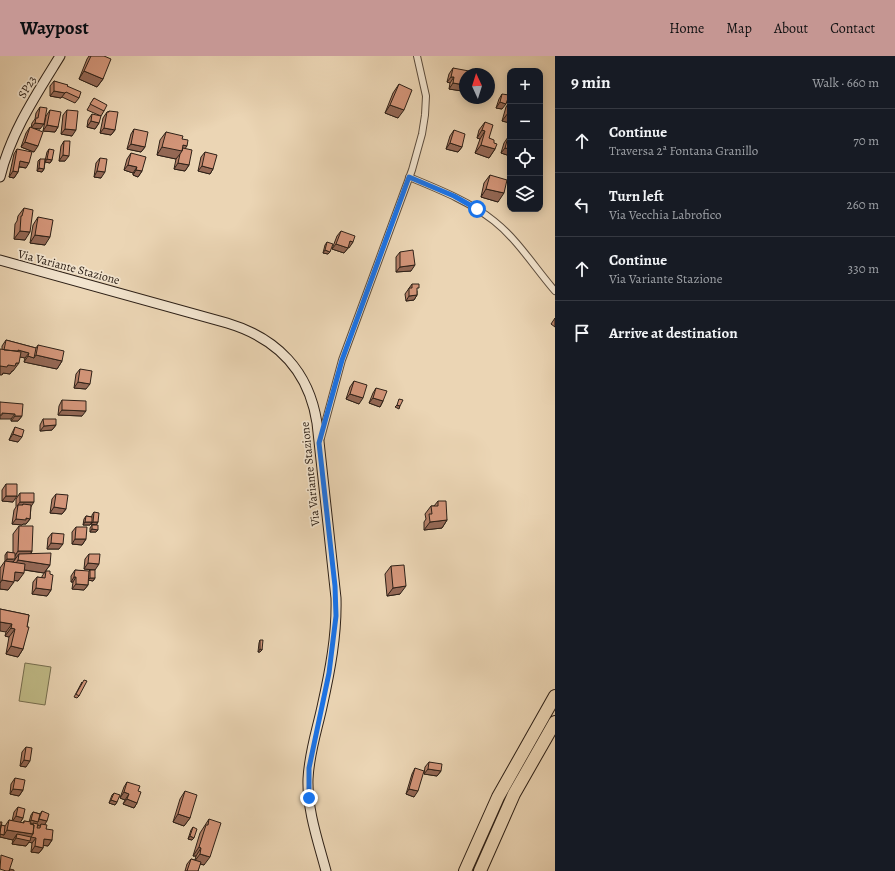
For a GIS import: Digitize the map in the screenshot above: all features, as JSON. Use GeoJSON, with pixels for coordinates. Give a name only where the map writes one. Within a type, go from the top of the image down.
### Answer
{"type":"FeatureCollection","features":[{"type":"Feature","properties":{"kind":"highway"},"geometry":{"type":"LineString","coordinates":[[465,871],[498,797],[555,696]]}},
{"type":"Feature","properties":{"kind":"highway"},"geometry":{"type":"LineString","coordinates":[[480,871],[514,794],[555,722]]}},
{"type":"Feature","properties":{"kind":"street","name":"SP23"},"geometry":{"type":"LineString","coordinates":[[0,177],[8,150],[21,120],[60,56]]}},
{"type":"Feature","properties":{"kind":"street"},"geometry":{"type":"LineString","coordinates":[[319,443],[342,360],[409,177],[422,134],[426,115],[425,91],[417,56]]}},
{"type":"Feature","properties":{"kind":"street"},"geometry":{"type":"LineString","coordinates":[[409,177],[454,196],[491,218],[507,233],[555,291]]}},
{"type":"Feature","properties":{"kind":"street","name":"Via Variante Stazione"},"geometry":{"type":"LineString","coordinates":[[0,260],[233,325],[260,336],[284,354],[293,364],[304,382],[314,407],[335,586],[336,616],[329,673],[312,752],[308,785],[310,807],[326,871]]}},
{"type":"Feature","properties":{"kind":"shaded area"},"geometry":{"type":"Polygon","coordinates":[[[25,663],[51,667],[45,705],[19,701],[25,663]]]}},
{"type":"Feature","properties":{"kind":"building"},"geometry":{"type":"Polygon","coordinates":[[[91,56],[104,56],[111,59],[103,79],[84,71],[91,56]]]}},
{"type":"Feature","properties":{"kind":"building"},"geometry":{"type":"Polygon","coordinates":[[[453,68],[459,69],[459,84],[453,83],[454,77],[451,77],[453,68]]]}},
{"type":"Feature","properties":{"kind":"building"},"geometry":{"type":"Polygon","coordinates":[[[54,81],[68,85],[67,86],[81,92],[79,98],[66,92],[54,91],[54,81]]]}},
{"type":"Feature","properties":{"kind":"building"},"geometry":{"type":"Polygon","coordinates":[[[399,84],[412,90],[404,110],[390,105],[399,84]]]}},
{"type":"Feature","properties":{"kind":"building"},"geometry":{"type":"Polygon","coordinates":[[[502,94],[507,95],[506,104],[500,102],[502,94]]]}},
{"type":"Feature","properties":{"kind":"building"},"geometry":{"type":"Polygon","coordinates":[[[94,98],[107,105],[104,111],[90,104],[94,98]]]}},
{"type":"Feature","properties":{"kind":"building"},"geometry":{"type":"Polygon","coordinates":[[[40,107],[47,108],[44,124],[35,123],[36,118],[38,118],[40,107]]]}},
{"type":"Feature","properties":{"kind":"building"},"geometry":{"type":"Polygon","coordinates":[[[50,110],[61,112],[58,127],[47,125],[50,110]]]}},
{"type":"Feature","properties":{"kind":"building"},"geometry":{"type":"Polygon","coordinates":[[[67,110],[78,111],[76,130],[65,129],[67,110]]]}},
{"type":"Feature","properties":{"kind":"building"},"geometry":{"type":"Polygon","coordinates":[[[107,112],[118,112],[115,130],[104,128],[107,112]]]}},
{"type":"Feature","properties":{"kind":"building"},"geometry":{"type":"Polygon","coordinates":[[[92,114],[101,116],[99,123],[91,121],[92,114]]]}},
{"type":"Feature","properties":{"kind":"building"},"geometry":{"type":"Polygon","coordinates":[[[485,122],[493,125],[489,138],[494,140],[494,143],[497,144],[495,149],[481,145],[485,131],[482,130],[485,122]]]}},
{"type":"Feature","properties":{"kind":"building"},"geometry":{"type":"Polygon","coordinates":[[[30,127],[43,132],[38,146],[25,142],[30,127]]]}},
{"type":"Feature","properties":{"kind":"building"},"geometry":{"type":"Polygon","coordinates":[[[134,129],[148,132],[145,147],[131,144],[134,129]]]}},
{"type":"Feature","properties":{"kind":"building"},"geometry":{"type":"Polygon","coordinates":[[[454,130],[465,134],[462,147],[450,143],[454,130]]]}},
{"type":"Feature","properties":{"kind":"building"},"geometry":{"type":"Polygon","coordinates":[[[166,132],[183,136],[182,139],[188,140],[187,146],[183,145],[182,151],[162,147],[166,132]]]}},
{"type":"Feature","properties":{"kind":"building"},"geometry":{"type":"Polygon","coordinates":[[[64,141],[70,141],[69,156],[63,155],[64,141]]]}},
{"type":"Feature","properties":{"kind":"building"},"geometry":{"type":"Polygon","coordinates":[[[183,148],[192,150],[189,165],[178,163],[183,148]]]}},
{"type":"Feature","properties":{"kind":"building"},"geometry":{"type":"Polygon","coordinates":[[[17,149],[32,152],[29,163],[20,161],[18,172],[13,171],[17,149]]]}},
{"type":"Feature","properties":{"kind":"building"},"geometry":{"type":"Polygon","coordinates":[[[49,149],[54,150],[52,160],[47,159],[49,149]]]}},
{"type":"Feature","properties":{"kind":"building"},"geometry":{"type":"Polygon","coordinates":[[[205,152],[217,155],[213,169],[202,166],[205,152]]]}},
{"type":"Feature","properties":{"kind":"building"},"geometry":{"type":"Polygon","coordinates":[[[131,153],[146,157],[142,171],[136,170],[137,167],[128,165],[131,153]]]}},
{"type":"Feature","properties":{"kind":"building"},"geometry":{"type":"Polygon","coordinates":[[[100,158],[107,159],[105,172],[97,171],[100,158]]]}},
{"type":"Feature","properties":{"kind":"building"},"geometry":{"type":"Polygon","coordinates":[[[40,159],[45,159],[44,169],[39,168],[40,159]]]}},
{"type":"Feature","properties":{"kind":"building"},"geometry":{"type":"Polygon","coordinates":[[[490,175],[507,180],[504,193],[486,189],[490,175]]]}},
{"type":"Feature","properties":{"kind":"building"},"geometry":{"type":"Polygon","coordinates":[[[24,208],[33,210],[30,232],[20,231],[21,216],[24,208]]]}},
{"type":"Feature","properties":{"kind":"building"},"geometry":{"type":"Polygon","coordinates":[[[38,217],[53,220],[50,237],[35,235],[38,217]]]}},
{"type":"Feature","properties":{"kind":"building"},"geometry":{"type":"Polygon","coordinates":[[[341,231],[355,236],[353,242],[350,241],[348,248],[336,244],[341,231]]]}},
{"type":"Feature","properties":{"kind":"building"},"geometry":{"type":"Polygon","coordinates":[[[327,242],[333,244],[330,252],[325,250],[327,242]]]}},
{"type":"Feature","properties":{"kind":"building"},"geometry":{"type":"Polygon","coordinates":[[[413,250],[415,265],[400,267],[400,252],[413,250]]]}},
{"type":"Feature","properties":{"kind":"building"},"geometry":{"type":"Polygon","coordinates":[[[412,284],[419,284],[419,288],[417,288],[417,295],[409,296],[409,288],[412,288],[412,284]]]}},
{"type":"Feature","properties":{"kind":"building"},"geometry":{"type":"Polygon","coordinates":[[[6,340],[36,348],[34,358],[28,356],[29,353],[18,350],[4,350],[6,340]]]}},
{"type":"Feature","properties":{"kind":"building"},"geometry":{"type":"Polygon","coordinates":[[[38,345],[64,351],[62,361],[36,355],[38,345]]]}},
{"type":"Feature","properties":{"kind":"building"},"geometry":{"type":"Polygon","coordinates":[[[0,349],[21,352],[19,363],[16,363],[15,366],[0,366],[0,349]]]}},
{"type":"Feature","properties":{"kind":"building"},"geometry":{"type":"Polygon","coordinates":[[[80,369],[92,371],[90,384],[78,382],[80,369]]]}},
{"type":"Feature","properties":{"kind":"building"},"geometry":{"type":"Polygon","coordinates":[[[354,381],[367,385],[363,398],[350,394],[354,381]]]}},
{"type":"Feature","properties":{"kind":"building"},"geometry":{"type":"Polygon","coordinates":[[[376,388],[387,391],[383,401],[373,398],[376,388]]]}},
{"type":"Feature","properties":{"kind":"building"},"geometry":{"type":"Polygon","coordinates":[[[399,399],[403,400],[400,406],[397,405],[399,399]]]}},
{"type":"Feature","properties":{"kind":"building"},"geometry":{"type":"Polygon","coordinates":[[[62,400],[86,401],[86,411],[62,410],[62,400]]]}},
{"type":"Feature","properties":{"kind":"building"},"geometry":{"type":"Polygon","coordinates":[[[0,402],[23,404],[22,416],[2,413],[2,415],[0,415],[0,402]]]}},
{"type":"Feature","properties":{"kind":"building"},"geometry":{"type":"Polygon","coordinates":[[[43,419],[56,419],[56,425],[44,426],[43,419]]]}},
{"type":"Feature","properties":{"kind":"building"},"geometry":{"type":"Polygon","coordinates":[[[15,427],[24,430],[22,437],[13,434],[15,427]]]}},
{"type":"Feature","properties":{"kind":"building"},"geometry":{"type":"Polygon","coordinates":[[[6,484],[17,484],[17,496],[6,496],[6,484]]]}},
{"type":"Feature","properties":{"kind":"building"},"geometry":{"type":"Polygon","coordinates":[[[20,493],[34,493],[34,502],[20,502],[20,493]]]}},
{"type":"Feature","properties":{"kind":"building"},"geometry":{"type":"Polygon","coordinates":[[[56,494],[68,495],[66,509],[54,507],[56,494]]]}},
{"type":"Feature","properties":{"kind":"building"},"geometry":{"type":"Polygon","coordinates":[[[438,501],[446,501],[447,520],[430,522],[429,514],[432,514],[431,506],[438,506],[438,501]]]}},
{"type":"Feature","properties":{"kind":"building"},"geometry":{"type":"Polygon","coordinates":[[[18,505],[31,505],[30,519],[16,519],[18,505]]]}},
{"type":"Feature","properties":{"kind":"building"},"geometry":{"type":"Polygon","coordinates":[[[94,512],[99,513],[98,522],[93,522],[94,512]]]}},
{"type":"Feature","properties":{"kind":"building"},"geometry":{"type":"Polygon","coordinates":[[[86,516],[92,517],[92,522],[85,522],[86,516]]]}},
{"type":"Feature","properties":{"kind":"building"},"geometry":{"type":"Polygon","coordinates":[[[92,525],[98,525],[98,530],[92,529],[92,525]]]}},
{"type":"Feature","properties":{"kind":"building"},"geometry":{"type":"Polygon","coordinates":[[[19,526],[33,526],[32,551],[18,551],[19,526]]]}},
{"type":"Feature","properties":{"kind":"building"},"geometry":{"type":"Polygon","coordinates":[[[76,527],[87,527],[86,539],[75,539],[76,527]]]}},
{"type":"Feature","properties":{"kind":"building"},"geometry":{"type":"Polygon","coordinates":[[[52,533],[64,534],[63,544],[51,543],[52,533]]]}},
{"type":"Feature","properties":{"kind":"building"},"geometry":{"type":"Polygon","coordinates":[[[7,552],[15,553],[15,559],[7,559],[7,552]]]}},
{"type":"Feature","properties":{"kind":"building"},"geometry":{"type":"Polygon","coordinates":[[[51,553],[50,565],[18,560],[19,554],[51,553]]]}},
{"type":"Feature","properties":{"kind":"building"},"geometry":{"type":"Polygon","coordinates":[[[89,554],[100,554],[99,564],[88,563],[89,554]]]}},
{"type":"Feature","properties":{"kind":"building"},"geometry":{"type":"Polygon","coordinates":[[[5,561],[25,564],[24,573],[15,572],[14,582],[2,580],[5,561]]]}},
{"type":"Feature","properties":{"kind":"building"},"geometry":{"type":"Polygon","coordinates":[[[404,565],[406,586],[393,588],[391,566],[404,565]]]}},
{"type":"Feature","properties":{"kind":"building"},"geometry":{"type":"Polygon","coordinates":[[[75,570],[89,571],[88,585],[76,584],[76,577],[74,577],[75,570]]]}},
{"type":"Feature","properties":{"kind":"building"},"geometry":{"type":"Polygon","coordinates":[[[90,570],[95,570],[95,578],[90,578],[90,570]]]}},
{"type":"Feature","properties":{"kind":"building"},"geometry":{"type":"Polygon","coordinates":[[[46,571],[50,571],[50,574],[53,575],[51,590],[36,588],[37,577],[45,578],[46,571]]]}},
{"type":"Feature","properties":{"kind":"building"},"geometry":{"type":"Polygon","coordinates":[[[0,609],[29,615],[27,627],[29,627],[23,649],[11,646],[15,629],[11,628],[12,624],[0,622],[0,609]]]}},
{"type":"Feature","properties":{"kind":"building"},"geometry":{"type":"Polygon","coordinates":[[[260,640],[263,640],[262,650],[260,649],[260,640]]]}},
{"type":"Feature","properties":{"kind":"building"},"geometry":{"type":"Polygon","coordinates":[[[84,680],[87,681],[79,696],[76,694],[84,680]]]}},
{"type":"Feature","properties":{"kind":"building"},"geometry":{"type":"Polygon","coordinates":[[[26,747],[32,748],[30,761],[24,760],[26,747]]]}},
{"type":"Feature","properties":{"kind":"building"},"geometry":{"type":"Polygon","coordinates":[[[429,762],[442,764],[441,771],[428,769],[429,762]]]}},
{"type":"Feature","properties":{"kind":"building"},"geometry":{"type":"Polygon","coordinates":[[[415,768],[424,771],[418,791],[409,789],[415,768]]]}},
{"type":"Feature","properties":{"kind":"building"},"geometry":{"type":"Polygon","coordinates":[[[15,778],[25,780],[23,790],[13,789],[15,778]]]}},
{"type":"Feature","properties":{"kind":"building"},"geometry":{"type":"Polygon","coordinates":[[[127,782],[140,786],[138,791],[141,792],[137,803],[127,799],[129,794],[124,792],[127,782]]]}},
{"type":"Feature","properties":{"kind":"building"},"geometry":{"type":"Polygon","coordinates":[[[185,791],[197,795],[190,818],[178,814],[185,791]]]}},
{"type":"Feature","properties":{"kind":"building"},"geometry":{"type":"Polygon","coordinates":[[[114,793],[120,795],[117,802],[111,800],[114,793]]]}},
{"type":"Feature","properties":{"kind":"building"},"geometry":{"type":"Polygon","coordinates":[[[18,807],[25,809],[23,818],[16,816],[18,807]]]}},
{"type":"Feature","properties":{"kind":"building"},"geometry":{"type":"Polygon","coordinates":[[[42,811],[49,814],[47,821],[39,819],[42,811]]]}},
{"type":"Feature","properties":{"kind":"building"},"geometry":{"type":"Polygon","coordinates":[[[33,812],[40,814],[38,822],[31,820],[33,812]]]}},
{"type":"Feature","properties":{"kind":"building"},"geometry":{"type":"Polygon","coordinates":[[[209,819],[221,823],[210,857],[200,854],[201,848],[199,847],[209,819]]]}},
{"type":"Feature","properties":{"kind":"building"},"geometry":{"type":"Polygon","coordinates":[[[9,820],[24,823],[24,821],[31,822],[30,824],[34,825],[33,834],[7,830],[9,820]]]}},
{"type":"Feature","properties":{"kind":"building"},"geometry":{"type":"Polygon","coordinates":[[[33,823],[38,824],[37,828],[40,828],[41,824],[47,825],[46,829],[53,830],[52,840],[44,839],[43,848],[35,846],[36,838],[31,837],[33,834],[33,823]]]}},
{"type":"Feature","properties":{"kind":"building"},"geometry":{"type":"Polygon","coordinates":[[[1,825],[5,826],[4,835],[0,834],[1,825]]]}},
{"type":"Feature","properties":{"kind":"building"},"geometry":{"type":"Polygon","coordinates":[[[193,827],[197,829],[194,838],[190,836],[193,827]]]}},
{"type":"Feature","properties":{"kind":"building"},"geometry":{"type":"Polygon","coordinates":[[[17,834],[31,837],[30,841],[16,838],[17,834]]]}},
{"type":"Feature","properties":{"kind":"building"},"geometry":{"type":"Polygon","coordinates":[[[1,855],[13,859],[9,871],[0,869],[1,855]]]}},
{"type":"Feature","properties":{"kind":"building"},"geometry":{"type":"Polygon","coordinates":[[[191,859],[201,862],[198,871],[187,871],[191,859]]]}},
{"type":"Feature","properties":{"kind":"route"},"geometry":{"type":"LineString","coordinates":[[309,798],[309,768],[329,673],[336,624],[335,586],[319,443],[334,386],[358,313],[409,177],[454,196],[477,209]]}}]}
